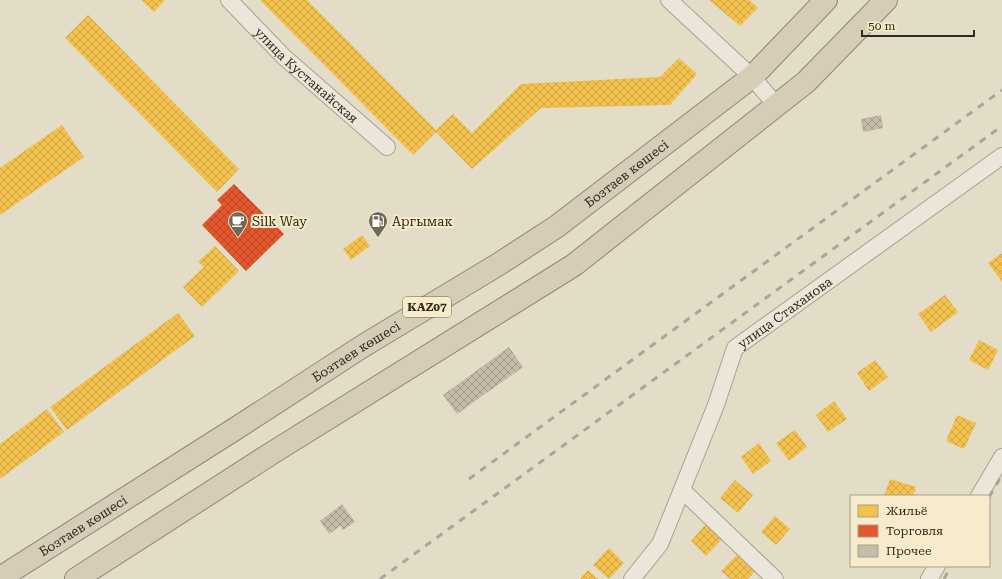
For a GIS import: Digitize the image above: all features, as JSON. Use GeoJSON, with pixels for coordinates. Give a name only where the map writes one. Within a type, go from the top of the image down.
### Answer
{"type":"FeatureCollection","features":[{"type":"Feature","properties":{"kind":"highway","name":"Бозтаев көшесі"},"geometry":{"type":"LineString","coordinates":[[0,578],[228,434],[363,346],[499,264],[556,227],[752,77],[826,0]]}},
{"type":"Feature","properties":{"kind":"highway"},"geometry":{"type":"LineString","coordinates":[[76,579],[574,265],[806,82],[886,0]]}},
{"type":"Feature","properties":{"kind":"street","name":"улица Кустанайская"},"geometry":{"type":"LineString","coordinates":[[229,0],[284,58],[387,147]]}},
{"type":"Feature","properties":{"kind":"street"},"geometry":{"type":"LineString","coordinates":[[670,0],[752,77],[777,106]]}},
{"type":"Feature","properties":{"kind":"street","name":"улица Стаханова"},"geometry":{"type":"LineString","coordinates":[[632,579],[660,544],[716,405],[735,348],[1002,156]]}},
{"type":"Feature","properties":{"kind":"street"},"geometry":{"type":"LineString","coordinates":[[980,495],[1002,457]]}},
{"type":"Feature","properties":{"kind":"street"},"geometry":{"type":"LineString","coordinates":[[682,490],[775,579]]}},
{"type":"Feature","properties":{"kind":"street"},"geometry":{"type":"LineString","coordinates":[[929,579],[936,567]]}},
{"type":"Feature","properties":{"kind":"building: Жильё"},"geometry":{"type":"Polygon","coordinates":[[[141,0],[165,0],[154,12],[141,0]]]}},
{"type":"Feature","properties":{"kind":"building: Жильё"},"geometry":{"type":"Polygon","coordinates":[[[260,0],[307,0],[436,130],[453,114],[472,133],[521,84],[660,77],[679,58],[697,74],[670,105],[541,108],[472,169],[436,132],[413,155],[260,0]]]}},
{"type":"Feature","properties":{"kind":"building: Жильё"},"geometry":{"type":"Polygon","coordinates":[[[709,0],[749,0],[758,8],[740,26],[709,0]]]}},
{"type":"Feature","properties":{"kind":"building: Жильё"},"geometry":{"type":"Polygon","coordinates":[[[88,15],[239,169],[217,192],[65,38],[88,15]]]}},
{"type":"Feature","properties":{"kind":"building: Жильё"},"geometry":{"type":"Polygon","coordinates":[[[62,125],[84,157],[0,215],[0,168],[62,125]]]}},
{"type":"Feature","properties":{"kind":"building: Жильё"},"geometry":{"type":"Polygon","coordinates":[[[362,235],[370,246],[351,260],[343,249],[362,235]]]}},
{"type":"Feature","properties":{"kind":"building: Жильё"},"geometry":{"type":"Polygon","coordinates":[[[215,246],[239,271],[202,307],[183,287],[204,267],[198,262],[215,246]]]}},
{"type":"Feature","properties":{"kind":"building: Жильё"},"geometry":{"type":"Polygon","coordinates":[[[1002,253],[1002,282],[988,263],[1002,253]]]}},
{"type":"Feature","properties":{"kind":"building: Жильё"},"geometry":{"type":"Polygon","coordinates":[[[945,295],[958,312],[931,332],[918,314],[945,295]]]}},
{"type":"Feature","properties":{"kind":"building: Жильё"},"geometry":{"type":"Polygon","coordinates":[[[178,313],[195,336],[67,430],[50,407],[178,313]]]}},
{"type":"Feature","properties":{"kind":"building: Жильё"},"geometry":{"type":"Polygon","coordinates":[[[979,340],[998,350],[988,370],[969,360],[979,340]]]}},
{"type":"Feature","properties":{"kind":"building: Жильё"},"geometry":{"type":"Polygon","coordinates":[[[875,360],[888,377],[869,391],[857,373],[875,360]]]}},
{"type":"Feature","properties":{"kind":"building: Жильё"},"geometry":{"type":"Polygon","coordinates":[[[834,401],[847,419],[828,432],[816,415],[834,401]]]}},
{"type":"Feature","properties":{"kind":"building: Жильё"},"geometry":{"type":"Polygon","coordinates":[[[47,409],[64,432],[0,479],[0,444],[47,409]]]}},
{"type":"Feature","properties":{"kind":"building: Жильё"},"geometry":{"type":"Polygon","coordinates":[[[957,415],[976,423],[964,449],[946,441],[957,415]]]}},
{"type":"Feature","properties":{"kind":"building: Жильё"},"geometry":{"type":"Polygon","coordinates":[[[795,430],[807,447],[789,461],[776,443],[795,430]]]}},
{"type":"Feature","properties":{"kind":"building: Жильё"},"geometry":{"type":"Polygon","coordinates":[[[759,443],[771,461],[753,474],[741,457],[759,443]]]}},
{"type":"Feature","properties":{"kind":"building: Жильё"},"geometry":{"type":"Polygon","coordinates":[[[890,479],[916,487],[913,495],[884,495],[890,479]]]}},
{"type":"Feature","properties":{"kind":"building: Жильё"},"geometry":{"type":"Polygon","coordinates":[[[735,480],[753,495],[738,513],[720,498],[735,480]]]}},
{"type":"Feature","properties":{"kind":"building: Жильё"},"geometry":{"type":"Polygon","coordinates":[[[775,516],[790,529],[776,545],[761,532],[775,516]]]}},
{"type":"Feature","properties":{"kind":"building: Жильё"},"geometry":{"type":"Polygon","coordinates":[[[706,524],[722,539],[706,556],[691,541],[706,524]]]}},
{"type":"Feature","properties":{"kind":"building: Жильё"},"geometry":{"type":"Polygon","coordinates":[[[609,548],[624,563],[609,579],[593,565],[609,548]]]}},
{"type":"Feature","properties":{"kind":"building: Жильё"},"geometry":{"type":"Polygon","coordinates":[[[738,554],[756,571],[748,579],[730,579],[721,571],[738,554]]]}},
{"type":"Feature","properties":{"kind":"building: Жильё"},"geometry":{"type":"Polygon","coordinates":[[[588,570],[598,579],[580,579],[588,570]]]}},
{"type":"Feature","properties":{"kind":"building: Торговля"},"geometry":{"type":"Polygon","coordinates":[[[234,184],[284,234],[246,271],[202,225],[222,205],[217,200],[234,184]]]}},
{"type":"Feature","properties":{"kind":"building: Прочее"},"geometry":{"type":"Polygon","coordinates":[[[881,115],[883,128],[863,132],[861,119],[881,115]]]}},
{"type":"Feature","properties":{"kind":"building: Прочее"},"geometry":{"type":"Polygon","coordinates":[[[509,347],[523,367],[457,414],[443,395],[509,347]]]}},
{"type":"Feature","properties":{"kind":"building: Прочее"},"geometry":{"type":"Polygon","coordinates":[[[342,504],[355,522],[343,530],[340,526],[329,534],[320,521],[342,504]]]}},
{"type":"Feature","properties":{"kind":"railway"},"geometry":{"type":"LineString","coordinates":[[469,479],[1002,90]]}},
{"type":"Feature","properties":{"kind":"railway"},"geometry":{"type":"LineString","coordinates":[[380,579],[1002,126]]}},
{"type":"Feature","properties":{"kind":"railway"},"geometry":{"type":"LineString","coordinates":[[990,495],[1002,475]]}},
{"type":"Feature","properties":{"kind":"railway"},"geometry":{"type":"LineString","coordinates":[[944,579],[950,567]]}},
{"type":"Feature","properties":{"kind":"place","name":"Silk Way"},"geometry":{"type":"Point","coordinates":[238,238]}},
{"type":"Feature","properties":{"kind":"place","name":"Аргымак"},"geometry":{"type":"Point","coordinates":[378,238]}}]}
